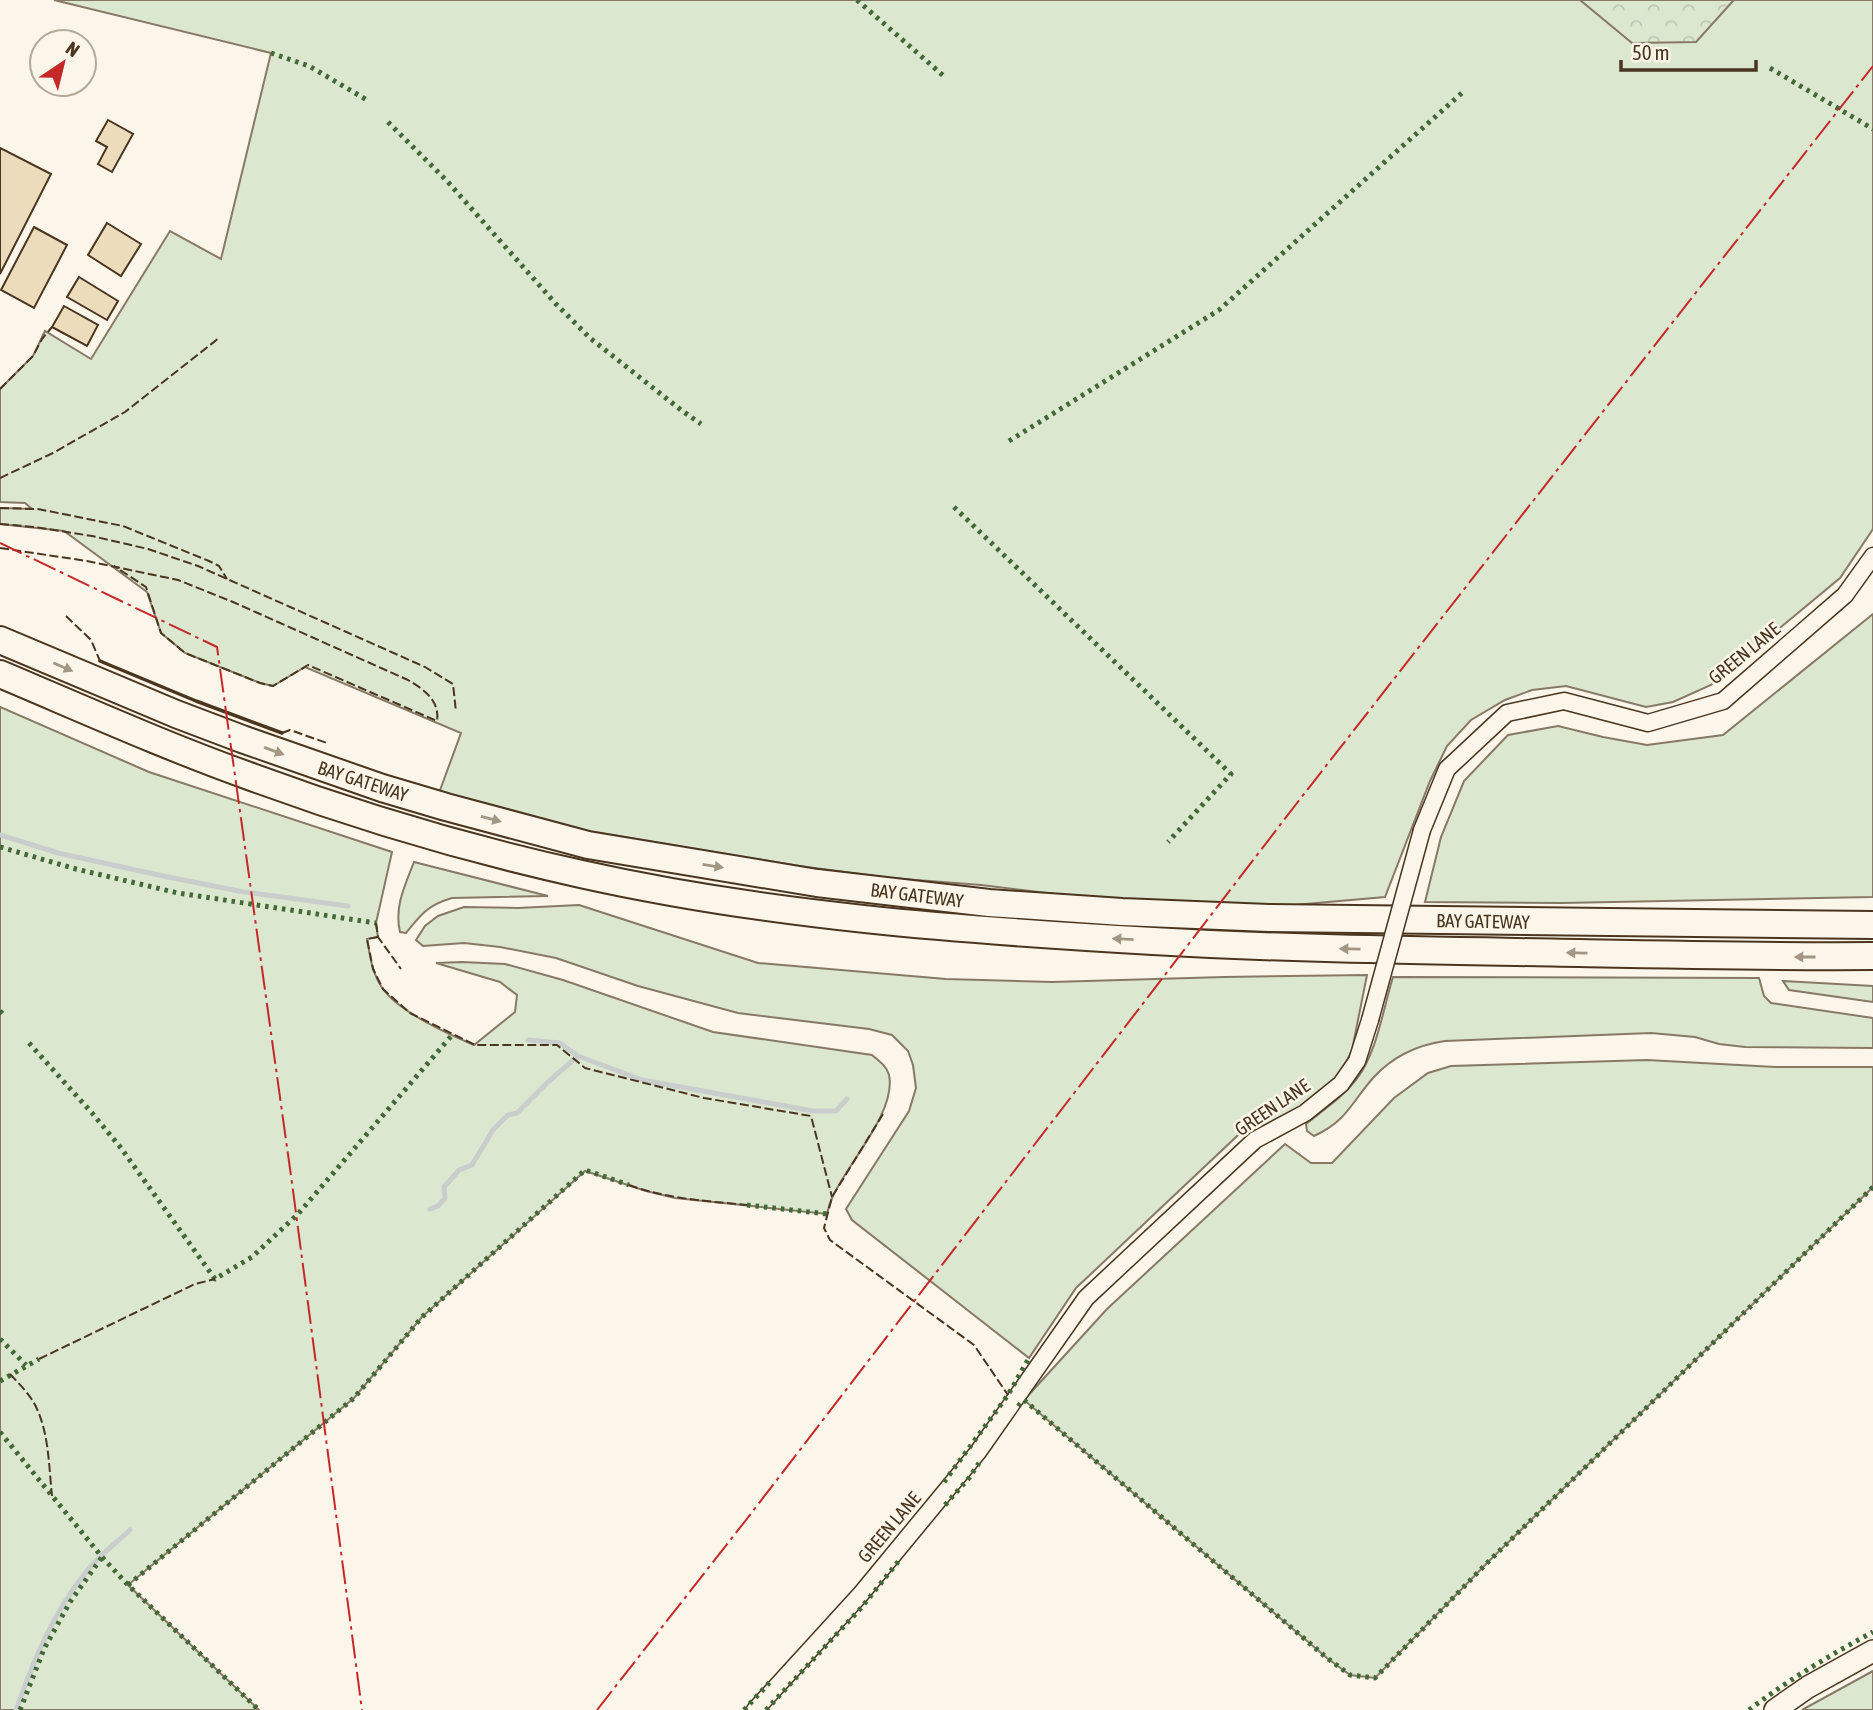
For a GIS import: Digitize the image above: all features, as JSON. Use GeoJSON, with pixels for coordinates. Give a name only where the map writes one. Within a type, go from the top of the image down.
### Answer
{"type":"FeatureCollection","features":[{"type":"Feature","properties":{"kind":"highway","name":"BAY GATEWAY"},"geometry":{"type":"LineString","coordinates":[[0,640],[187,718],[310,764],[395,792],[588,845],[817,883],[989,903],[1256,918],[1873,925]]}},
{"type":"Feature","properties":{"kind":"highway","name":"BAY GATEWAY"},"geometry":{"type":"LineString","coordinates":[[0,674],[252,778],[432,836],[580,874],[810,914],[982,931],[1273,947],[1749,957],[1873,956]]}},
{"type":"Feature","properties":{"kind":"street","name":"GREEN LANE"},"geometry":{"type":"LineString","coordinates":[[755,1710],[860,1595],[978,1452],[1086,1298],[1255,1140],[1305,1113],[1341,1084],[1357,1061],[1422,830],[1447,769],[1507,713],[1564,701],[1648,723],[1723,701],[1845,595],[1873,556]]}},
{"type":"Feature","properties":{"kind":"street"},"geometry":{"type":"LineString","coordinates":[[1774,1710],[1808,1687],[1873,1651]]}},
{"type":"Feature","properties":{"kind":"green space"},"geometry":{"type":"Polygon","coordinates":[[[54,0],[1873,0],[1873,529],[1840,578],[1711,685],[1673,702],[1646,707],[1566,686],[1532,690],[1505,700],[1471,720],[1447,746],[1430,781],[1385,897],[1294,905],[1197,905],[1087,898],[981,885],[891,878],[799,866],[552,825],[439,793],[461,733],[305,667],[273,686],[185,653],[161,633],[147,592],[64,531],[0,524],[0,508],[32,509],[25,503],[0,502],[0,389],[33,356],[45,331],[91,359],[170,231],[221,259],[271,53],[54,0]]]}},
{"type":"Feature","properties":{"kind":"green space"},"geometry":{"type":"Polygon","coordinates":[[[1580,0],[1733,1],[1696,42],[1632,43],[1580,0]]]}},
{"type":"Feature","properties":{"kind":"green space"},"geometry":{"type":"Polygon","coordinates":[[[1873,614],[1873,897],[1562,903],[1425,902],[1441,837],[1464,781],[1508,735],[1558,726],[1647,745],[1723,735],[1873,614]]]}},
{"type":"Feature","properties":{"kind":"green space"},"geometry":{"type":"Polygon","coordinates":[[[0,707],[149,772],[392,852],[376,923],[378,937],[367,939],[375,975],[388,995],[410,1013],[474,1045],[515,1012],[517,995],[500,982],[436,963],[505,964],[563,980],[713,1032],[872,1055],[889,1075],[889,1090],[878,1121],[839,1185],[827,1214],[675,1198],[585,1171],[422,1317],[354,1398],[128,1585],[259,1710],[0,1710],[0,707]]]}},
{"type":"Feature","properties":{"kind":"green space"},"geometry":{"type":"Polygon","coordinates":[[[414,862],[548,896],[452,898],[426,911],[406,933],[400,932],[399,905],[414,862]]]}},
{"type":"Feature","properties":{"kind":"green space"},"geometry":{"type":"Polygon","coordinates":[[[579,905],[758,963],[946,979],[1052,982],[1367,975],[1352,1050],[1339,1077],[1298,1111],[1265,1126],[1252,1122],[1076,1288],[1029,1358],[852,1220],[846,1209],[909,1111],[916,1088],[908,1051],[892,1035],[869,1029],[738,1013],[638,986],[556,958],[464,943],[423,946],[416,940],[425,926],[438,916],[464,907],[579,905]]]}},
{"type":"Feature","properties":{"kind":"green space"},"geometry":{"type":"Polygon","coordinates":[[[1393,977],[1759,978],[1764,996],[1771,1003],[1873,1018],[1873,1048],[1745,1047],[1719,1044],[1695,1037],[1651,1033],[1445,1041],[1415,1049],[1388,1064],[1373,1078],[1341,1118],[1314,1136],[1307,1131],[1306,1124],[1351,1086],[1369,1057],[1393,977]]]}},
{"type":"Feature","properties":{"kind":"green space"},"geometry":{"type":"Polygon","coordinates":[[[1783,981],[1873,986],[1873,1002],[1789,990],[1783,981]]]}},
{"type":"Feature","properties":{"kind":"green space"},"geometry":{"type":"Polygon","coordinates":[[[1647,1060],[1775,1067],[1873,1067],[1873,1187],[1488,1562],[1375,1678],[1350,1675],[1327,1658],[1024,1400],[1107,1309],[1285,1144],[1311,1163],[1332,1163],[1394,1098],[1428,1073],[1451,1066],[1647,1060]]]}},
{"type":"Feature","properties":{"kind":"green space"},"geometry":{"type":"Polygon","coordinates":[[[1873,1671],[1873,1710],[1802,1710],[1873,1671]]]}},
{"type":"Feature","properties":{"kind":"building"},"geometry":{"type":"Polygon","coordinates":[[[108,120],[133,134],[112,172],[98,164],[107,147],[96,141],[108,120]]]}},
{"type":"Feature","properties":{"kind":"building"},"geometry":{"type":"Polygon","coordinates":[[[0,148],[51,174],[0,274],[0,148]]]}},
{"type":"Feature","properties":{"kind":"building"},"geometry":{"type":"Polygon","coordinates":[[[107,223],[141,244],[121,276],[88,255],[107,223]]]}},
{"type":"Feature","properties":{"kind":"building"},"geometry":{"type":"Polygon","coordinates":[[[34,227],[67,245],[34,308],[1,290],[34,227]]]}},
{"type":"Feature","properties":{"kind":"building"},"geometry":{"type":"Polygon","coordinates":[[[79,277],[118,301],[107,320],[67,297],[79,277]]]}},
{"type":"Feature","properties":{"kind":"building"},"geometry":{"type":"Polygon","coordinates":[[[64,306],[98,325],[87,346],[52,327],[64,306]]]}},
{"type":"Feature","properties":{"kind":"waterway"},"geometry":{"type":"LineString","coordinates":[[0,835],[58,853],[168,877],[244,892],[348,906]]}},
{"type":"Feature","properties":{"kind":"waterway"},"geometry":{"type":"LineString","coordinates":[[528,1040],[560,1043],[578,1056]]}},
{"type":"Feature","properties":{"kind":"waterway"},"geometry":{"type":"LineString","coordinates":[[430,1209],[438,1206],[445,1198],[444,1187],[459,1170],[472,1165],[493,1130],[508,1115],[517,1113],[578,1056],[642,1080],[813,1111],[836,1111],[847,1099]]}},
{"type":"Feature","properties":{"kind":"waterway"},"geometry":{"type":"LineString","coordinates":[[16,1710],[37,1655],[64,1603],[92,1566],[130,1530]]}},
{"type":"Feature","properties":{"kind":"hedge"},"geometry":{"type":"LineString","coordinates":[[857,0],[946,78]]}},
{"type":"Feature","properties":{"kind":"hedge"},"geometry":{"type":"LineString","coordinates":[[271,53],[309,66],[367,100]]}},
{"type":"Feature","properties":{"kind":"hedge"},"geometry":{"type":"LineString","coordinates":[[1770,68],[1873,129]]}},
{"type":"Feature","properties":{"kind":"hedge"},"geometry":{"type":"LineString","coordinates":[[1009,441],[1219,310],[1463,92]]}},
{"type":"Feature","properties":{"kind":"hedge"},"geometry":{"type":"LineString","coordinates":[[388,122],[447,181],[556,304],[590,338],[701,424]]}},
{"type":"Feature","properties":{"kind":"hedge"},"geometry":{"type":"LineString","coordinates":[[954,507],[1231,774],[1168,842]]}},
{"type":"Feature","properties":{"kind":"hedge"},"geometry":{"type":"LineString","coordinates":[[0,847],[76,869],[178,893],[376,923]]}},
{"type":"Feature","properties":{"kind":"hedge"},"geometry":{"type":"LineString","coordinates":[[0,1011],[6,1017]]}},
{"type":"Feature","properties":{"kind":"hedge"},"geometry":{"type":"LineString","coordinates":[[29,1043],[121,1148],[215,1279],[252,1257],[298,1214],[453,1034]]}},
{"type":"Feature","properties":{"kind":"hedge"},"geometry":{"type":"LineString","coordinates":[[128,1585],[354,1398],[422,1317],[585,1170],[629,1185]]}},
{"type":"Feature","properties":{"kind":"hedge"},"geometry":{"type":"LineString","coordinates":[[1018,1406],[1024,1400],[1327,1658],[1350,1675],[1375,1678],[1488,1562],[1873,1187]]}},
{"type":"Feature","properties":{"kind":"hedge"},"geometry":{"type":"LineString","coordinates":[[747,1205],[827,1214]]}},
{"type":"Feature","properties":{"kind":"hedge"},"geometry":{"type":"LineString","coordinates":[[0,1339],[26,1365]]}},
{"type":"Feature","properties":{"kind":"hedge"},"geometry":{"type":"LineString","coordinates":[[944,1482],[1008,1395],[1029,1358]]}},
{"type":"Feature","properties":{"kind":"hedge"},"geometry":{"type":"LineString","coordinates":[[0,1381],[39,1359]]}},
{"type":"Feature","properties":{"kind":"hedge"},"geometry":{"type":"LineString","coordinates":[[0,1432],[128,1585],[259,1710]]}},
{"type":"Feature","properties":{"kind":"hedge"},"geometry":{"type":"LineString","coordinates":[[945,1505],[979,1463]]}},
{"type":"Feature","properties":{"kind":"hedge"},"geometry":{"type":"LineString","coordinates":[[20,1710],[44,1649],[70,1602],[102,1557]]}},
{"type":"Feature","properties":{"kind":"hedge"},"geometry":{"type":"LineString","coordinates":[[766,1710],[861,1608],[901,1558]]}},
{"type":"Feature","properties":{"kind":"hedge"},"geometry":{"type":"LineString","coordinates":[[1749,1710],[1810,1668],[1873,1632]]}},
{"type":"Feature","properties":{"kind":"hedge"},"geometry":{"type":"LineString","coordinates":[[744,1710],[770,1682]]}},
{"type":"Feature","properties":{"kind":"fence"},"geometry":{"type":"LineString","coordinates":[[0,389],[33,356],[52,327]]}},
{"type":"Feature","properties":{"kind":"fence"},"geometry":{"type":"LineString","coordinates":[[0,478],[53,453],[125,412],[219,338]]}},
{"type":"Feature","properties":{"kind":"fence"},"geometry":{"type":"LineString","coordinates":[[0,508],[38,509],[123,526],[219,566],[227,579]]}},
{"type":"Feature","properties":{"kind":"fence"},"geometry":{"type":"LineString","coordinates":[[0,524],[92,536],[148,549],[198,566],[425,667],[453,684],[456,712]]}},
{"type":"Feature","properties":{"kind":"fence"},"geometry":{"type":"LineString","coordinates":[[0,548],[87,561],[178,580],[408,680],[425,691],[433,701],[437,721],[308,665],[273,686],[185,653],[161,633],[146,587],[114,566]]}},
{"type":"Feature","properties":{"kind":"fence"},"geometry":{"type":"LineString","coordinates":[[66,616],[91,640],[100,661]]}},
{"type":"Feature","properties":{"kind":"fence"},"geometry":{"type":"LineString","coordinates":[[282,733],[290,730],[327,743]]}},
{"type":"Feature","properties":{"kind":"fence"},"geometry":{"type":"LineString","coordinates":[[376,923],[378,937],[401,969]]}},
{"type":"Feature","properties":{"kind":"fence"},"geometry":{"type":"LineString","coordinates":[[378,937],[367,939],[373,969],[383,989],[410,1013],[475,1045],[557,1045],[585,1068],[704,1098],[811,1116],[832,1197]]}},
{"type":"Feature","properties":{"kind":"fence"},"geometry":{"type":"LineString","coordinates":[[883,1114],[832,1197],[824,1228],[830,1240],[974,1345],[1008,1395]]}},
{"type":"Feature","properties":{"kind":"fence"},"geometry":{"type":"LineString","coordinates":[[629,1185],[672,1196],[747,1205]]}},
{"type":"Feature","properties":{"kind":"fence"},"geometry":{"type":"LineString","coordinates":[[39,1359],[195,1284],[215,1279]]}},
{"type":"Feature","properties":{"kind":"fence"},"geometry":{"type":"LineString","coordinates":[[10,1374],[32,1399],[41,1419],[48,1452],[52,1496]]}},
{"type":"Feature","properties":{"kind":"wall"},"geometry":{"type":"LineString","coordinates":[[100,661],[282,733]]}},
{"type":"Feature","properties":{"kind":"power"},"geometry":{"type":"LineString","coordinates":[[597,1710],[1297,803],[1873,66]]}},
{"type":"Feature","properties":{"kind":"power"},"geometry":{"type":"LineString","coordinates":[[0,543],[217,647],[362,1710]]}}]}
